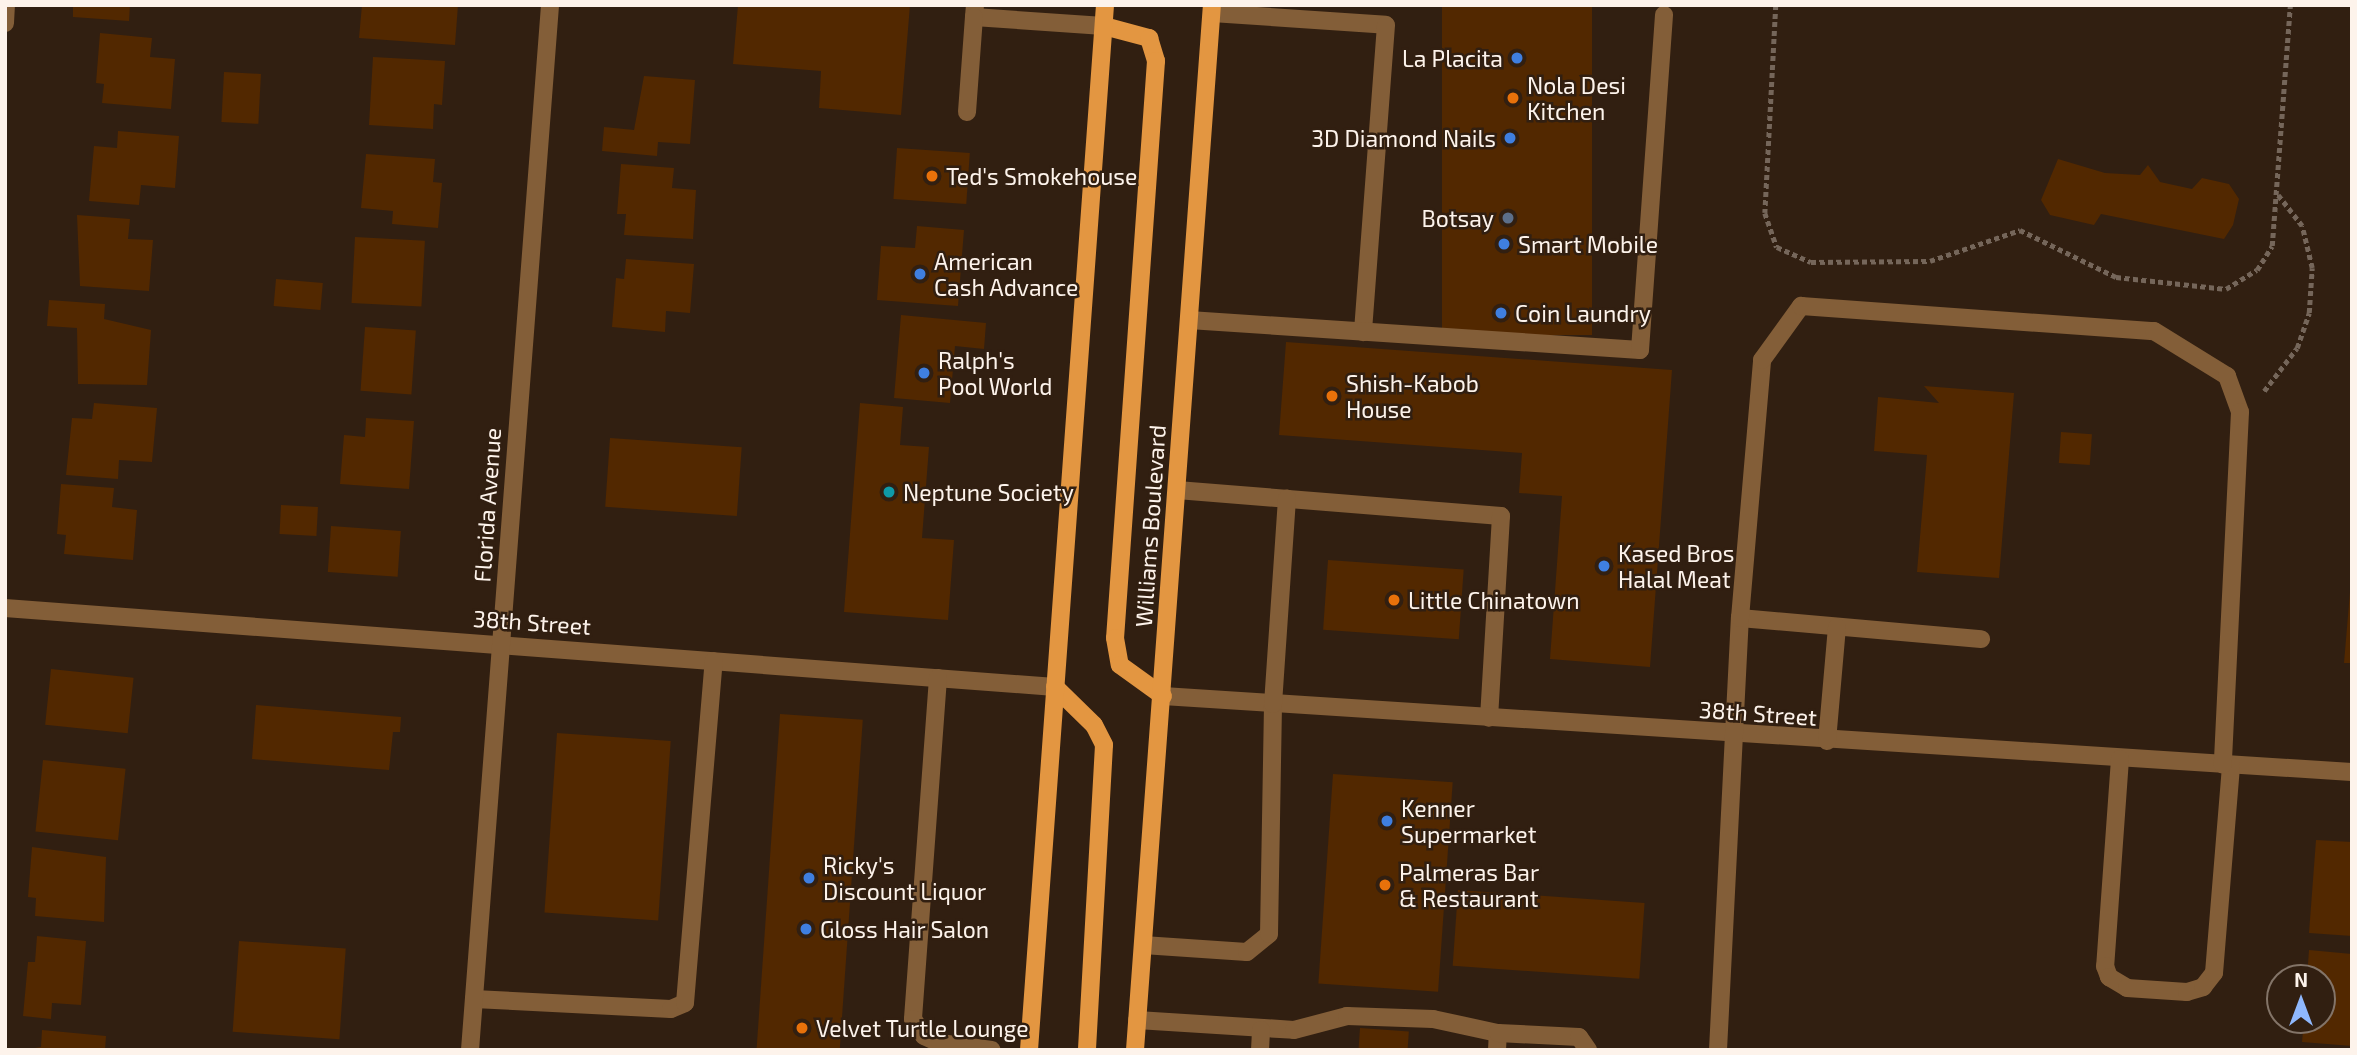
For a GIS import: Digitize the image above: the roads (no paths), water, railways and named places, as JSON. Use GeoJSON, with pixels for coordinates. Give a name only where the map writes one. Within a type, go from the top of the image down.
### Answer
{"type":"FeatureCollection","features":[{"type":"Feature","properties":{"kind":"main road"},"geometry":{"type":"LineString","coordinates":[[1029,1050],[1105,5]]}},
{"type":"Feature","properties":{"kind":"main road","name":"Williams Boulevard"},"geometry":{"type":"LineString","coordinates":[[1135,1050],[1212,9]]}},
{"type":"Feature","properties":{"kind":"main road"},"geometry":{"type":"LineString","coordinates":[[1104,26],[1149,38],[1156,61],[1115,638],[1120,665],[1163,695]]}},
{"type":"Feature","properties":{"kind":"main road"},"geometry":{"type":"LineString","coordinates":[[1055,687],[1094,725],[1104,745],[1087,1050]]}},
{"type":"Feature","properties":{"kind":"street"},"geometry":{"type":"LineString","coordinates":[[5,23],[6,5]]}},
{"type":"Feature","properties":{"kind":"street","name":"Florida Avenue"},"geometry":{"type":"LineString","coordinates":[[470,1050],[550,5]]}},
{"type":"Feature","properties":{"kind":"street"},"geometry":{"type":"LineString","coordinates":[[1212,9],[1386,25],[1363,332]]}},
{"type":"Feature","properties":{"kind":"street"},"geometry":{"type":"LineString","coordinates":[[967,112],[975,11],[1104,26]]}},
{"type":"Feature","properties":{"kind":"street"},"geometry":{"type":"LineString","coordinates":[[1189,320],[1640,350],[1664,15]]}},
{"type":"Feature","properties":{"kind":"street"},"geometry":{"type":"LineString","coordinates":[[1718,1050],[1740,618],[1762,360],[1801,306],[2154,331],[2227,376],[2240,412],[2227,765],[2214,973],[2203,987],[2187,992],[2127,988],[2109,977],[2105,965],[2120,759]]}},
{"type":"Feature","properties":{"kind":"street"},"geometry":{"type":"LineString","coordinates":[[1177,490],[1501,516],[1489,719]]}},
{"type":"Feature","properties":{"kind":"street"},"geometry":{"type":"LineString","coordinates":[[1143,945],[1247,952],[1269,934],[1273,704],[1287,498]]}},
{"type":"Feature","properties":{"kind":"street","name":"38th Street"},"geometry":{"type":"LineString","coordinates":[[5,608],[1055,687]]}},
{"type":"Feature","properties":{"kind":"street"},"geometry":{"type":"LineString","coordinates":[[1740,618],[1981,639]]}},
{"type":"Feature","properties":{"kind":"street"},"geometry":{"type":"LineString","coordinates":[[1827,741],[1837,627]]}},
{"type":"Feature","properties":{"kind":"street"},"geometry":{"type":"LineString","coordinates":[[474,999],[671,1009],[685,1003],[714,661]]}},
{"type":"Feature","properties":{"kind":"street"},"geometry":{"type":"LineString","coordinates":[[938,678],[913,1019],[923,1036],[940,1043],[992,1050]]}},
{"type":"Feature","properties":{"kind":"street","name":"38th Street"},"geometry":{"type":"LineString","coordinates":[[1163,695],[1734,736],[2352,772]]}},
{"type":"Feature","properties":{"kind":"street"},"geometry":{"type":"LineString","coordinates":[[1137,1020],[1294,1030],[1347,1016],[1433,1019],[1498,1041],[1579,1037],[1588,1050]]}},
{"type":"Feature","properties":{"kind":"street"},"geometry":{"type":"LineString","coordinates":[[1260,1050],[1261,1030]]}},
{"type":"Feature","properties":{"kind":"place","name":"La Placita"},"geometry":{"type":"Point","coordinates":[1517,58]}},
{"type":"Feature","properties":{"kind":"place","name":"Nola Desi Kitchen"},"geometry":{"type":"Point","coordinates":[1513,98]}},
{"type":"Feature","properties":{"kind":"place","name":"3D Diamond Nails"},"geometry":{"type":"Point","coordinates":[1510,138]}},
{"type":"Feature","properties":{"kind":"place","name":"Ted's Smokehouse"},"geometry":{"type":"Point","coordinates":[932,176]}},
{"type":"Feature","properties":{"kind":"place","name":"Botsay"},"geometry":{"type":"Point","coordinates":[1508,218]}},
{"type":"Feature","properties":{"kind":"place","name":"Smart Mobile"},"geometry":{"type":"Point","coordinates":[1504,244]}},
{"type":"Feature","properties":{"kind":"place","name":"American Cash Advance"},"geometry":{"type":"Point","coordinates":[920,274]}},
{"type":"Feature","properties":{"kind":"place","name":"Coin Laundry"},"geometry":{"type":"Point","coordinates":[1501,313]}},
{"type":"Feature","properties":{"kind":"place","name":"Ralph's Pool World"},"geometry":{"type":"Point","coordinates":[924,373]}},
{"type":"Feature","properties":{"kind":"place","name":"Shish-Kabob House"},"geometry":{"type":"Point","coordinates":[1332,396]}},
{"type":"Feature","properties":{"kind":"place","name":"Neptune Society"},"geometry":{"type":"Point","coordinates":[889,492]}},
{"type":"Feature","properties":{"kind":"place","name":"Kased Bros Halal Meat"},"geometry":{"type":"Point","coordinates":[1604,566]}},
{"type":"Feature","properties":{"kind":"place","name":"Little Chinatown"},"geometry":{"type":"Point","coordinates":[1394,600]}},
{"type":"Feature","properties":{"kind":"place","name":"Kenner Supermarket"},"geometry":{"type":"Point","coordinates":[1387,821]}},
{"type":"Feature","properties":{"kind":"place","name":"Ricky's Discount Liquor"},"geometry":{"type":"Point","coordinates":[809,878]}},
{"type":"Feature","properties":{"kind":"place","name":"Palmeras Bar & Restaurant"},"geometry":{"type":"Point","coordinates":[1385,885]}},
{"type":"Feature","properties":{"kind":"place","name":"Gloss Hair Salon"},"geometry":{"type":"Point","coordinates":[806,929]}},
{"type":"Feature","properties":{"kind":"place","name":"Velvet Turtle Lounge"},"geometry":{"type":"Point","coordinates":[802,1028]}}]}
